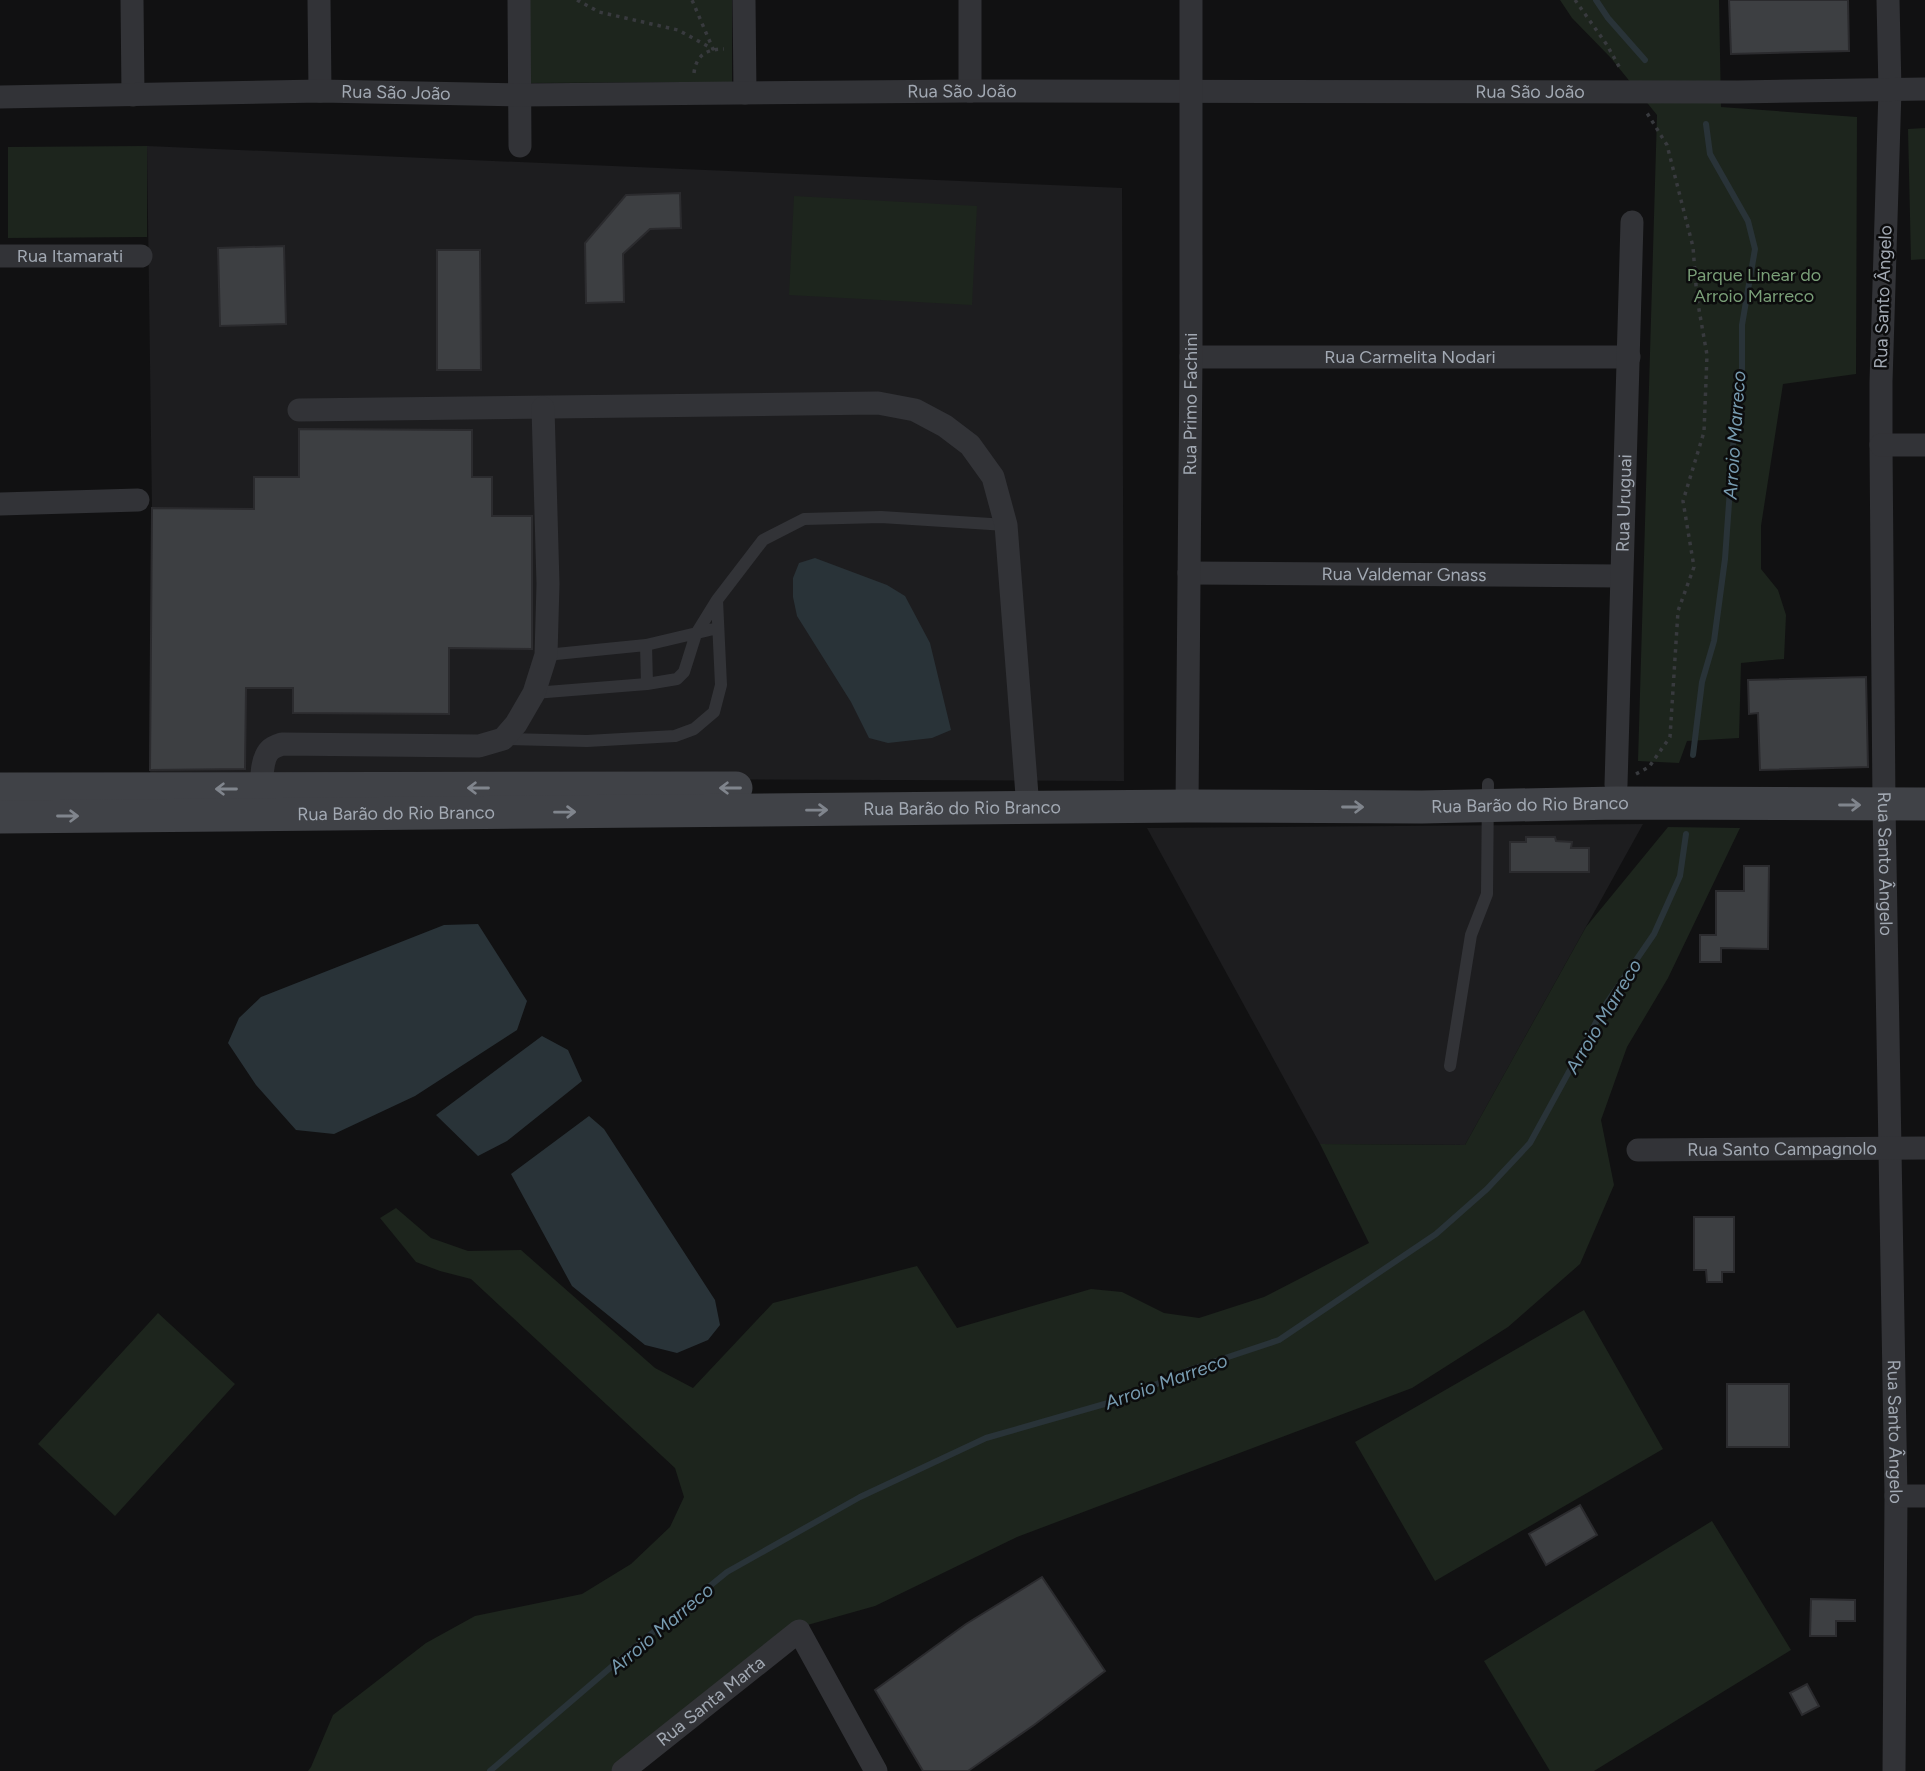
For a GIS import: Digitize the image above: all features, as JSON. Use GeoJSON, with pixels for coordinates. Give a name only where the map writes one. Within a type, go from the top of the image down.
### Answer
{"type":"FeatureCollection","features":[{"type":"Feature","properties":{"kind":"main road","name":"Rua Barão do Rio Branco"},"geometry":{"type":"LineString","coordinates":[[1884,794],[1925,783]]}},
{"type":"Feature","properties":{"kind":"main road","name":"Rua Barão do Rio Branco"},"geometry":{"type":"LineString","coordinates":[[1488,795],[1616,785],[1755,794],[1884,794],[1925,804]]}},
{"type":"Feature","properties":{"kind":"main road","name":"Rua Barão do Rio Branco"},"geometry":{"type":"LineString","coordinates":[[0,789],[262,802]]}},
{"type":"Feature","properties":{"kind":"main road","name":"Rua Barão do Rio Branco"},"geometry":{"type":"LineString","coordinates":[[0,817],[262,802],[1488,795],[1616,803],[1755,794]]}},
{"type":"Feature","properties":{"kind":"street"},"geometry":{"type":"LineString","coordinates":[[132,0],[133,94]]}},
{"type":"Feature","properties":{"kind":"street"},"geometry":{"type":"LineString","coordinates":[[319,0],[320,91]]}},
{"type":"Feature","properties":{"kind":"street"},"geometry":{"type":"LineString","coordinates":[[519,0],[520,146]]}},
{"type":"Feature","properties":{"kind":"street"},"geometry":{"type":"LineString","coordinates":[[744,0],[745,93]]}},
{"type":"Feature","properties":{"kind":"street"},"geometry":{"type":"LineString","coordinates":[[970,0],[970,91]]}},
{"type":"Feature","properties":{"kind":"street","name":"Rua Primo Fachini"},"geometry":{"type":"LineString","coordinates":[[1186,796],[1192,0]]}},
{"type":"Feature","properties":{"kind":"street","name":"Rua Santo Ângelo"},"geometry":{"type":"LineString","coordinates":[[1888,0],[1889,90],[1881,445],[1896,1496],[1894,1728]]}},
{"type":"Feature","properties":{"kind":"street","name":"Rua São João"},"geometry":{"type":"LineString","coordinates":[[0,97],[320,91],[520,94],[1925,89]]}},
{"type":"Feature","properties":{"kind":"street","name":"Rua Uruguai"},"geometry":{"type":"LineString","coordinates":[[1616,785],[1632,222]]}},
{"type":"Feature","properties":{"kind":"street","name":"Rua Itamarati"},"geometry":{"type":"LineString","coordinates":[[0,256],[141,256]]}},
{"type":"Feature","properties":{"kind":"street","name":"Rua Carmelita Nodari"},"geometry":{"type":"LineString","coordinates":[[1191,357],[1629,357]]}},
{"type":"Feature","properties":{"kind":"street"},"geometry":{"type":"LineString","coordinates":[[299,410],[878,403],[915,410],[945,426],[970,445],[993,477],[1006,525],[1027,797]]}},
{"type":"Feature","properties":{"kind":"street"},"geometry":{"type":"LineString","coordinates":[[262,802],[267,754],[272,748],[282,744],[479,746],[503,739],[516,724],[534,693],[546,655],[548,584],[543,408]]}},
{"type":"Feature","properties":{"kind":"street"},"geometry":{"type":"LineString","coordinates":[[1881,445],[1925,445]]}},
{"type":"Feature","properties":{"kind":"street"},"geometry":{"type":"LineString","coordinates":[[0,504],[138,500]]}},
{"type":"Feature","properties":{"kind":"street","name":"Rua Valdemar Gnass"},"geometry":{"type":"LineString","coordinates":[[1188,573],[1621,576]]}},
{"type":"Feature","properties":{"kind":"street","name":"Rua Santo Campagnolo"},"geometry":{"type":"LineString","coordinates":[[1637,1150],[1925,1149]]}},
{"type":"Feature","properties":{"kind":"street"},"geometry":{"type":"LineString","coordinates":[[1896,1496],[1925,1496]]}},
{"type":"Feature","properties":{"kind":"street","name":"Rua Santa Marta"},"geometry":{"type":"LineString","coordinates":[[623,1771],[799,1631],[876,1771]]}},
{"type":"Feature","properties":{"kind":"street"},"geometry":{"type":"LineString","coordinates":[[1883,1771],[1894,1728]]}},
{"type":"Feature","properties":{"kind":"street"},"geometry":{"type":"LineString","coordinates":[[1894,1728],[1894,1771]]}},
{"type":"Feature","properties":{"kind":"lane"},"geometry":{"type":"LineString","coordinates":[[534,693],[648,684],[677,679],[684,672],[696,634],[717,600],[763,540],[804,519],[881,517],[1006,525]]}},
{"type":"Feature","properties":{"kind":"lane"},"geometry":{"type":"LineString","coordinates":[[503,739],[587,741],[675,736],[694,729],[714,712],[721,685],[717,600]]}},
{"type":"Feature","properties":{"kind":"lane"},"geometry":{"type":"LineString","coordinates":[[546,655],[646,645],[718,628]]}},
{"type":"Feature","properties":{"kind":"lane"},"geometry":{"type":"LineString","coordinates":[[646,645],[648,684]]}},
{"type":"Feature","properties":{"kind":"lane"},"geometry":{"type":"LineString","coordinates":[[1450,1066],[1471,935],[1487,894],[1488,795]]}},
{"type":"Feature","properties":{"kind":"path"},"geometry":{"type":"LineString","coordinates":[[577,0],[598,12],[678,30],[713,49],[744,51]]}},
{"type":"Feature","properties":{"kind":"path"},"geometry":{"type":"LineString","coordinates":[[692,0],[713,49]]}},
{"type":"Feature","properties":{"kind":"path"},"geometry":{"type":"LineString","coordinates":[[1575,0],[1607,46],[1667,145],[1693,247],[1697,298],[1707,355],[1704,432],[1683,501],[1694,567],[1678,611],[1670,737],[1649,767],[1616,785]]}},
{"type":"Feature","properties":{"kind":"path"},"geometry":{"type":"LineString","coordinates":[[695,93],[695,62],[713,49]]}},
{"type":"Feature","properties":{"kind":"shaded area"},"geometry":{"type":"Polygon","coordinates":[[[147,146],[1122,188],[1124,781],[150,777],[152,508],[147,146]]]}},
{"type":"Feature","properties":{"kind":"shaded area"},"geometry":{"type":"Polygon","coordinates":[[[815,558],[887,585],[905,596],[930,643],[951,730],[932,738],[888,743],[869,738],[851,702],[797,616],[793,578],[799,563],[815,558]]]}},
{"type":"Feature","properties":{"kind":"shaded area"},"geometry":{"type":"Polygon","coordinates":[[[1643,824],[1465,1145],[1320,1144],[1147,828],[1643,824]]]}},
{"type":"Feature","properties":{"kind":"shaded area"},"geometry":{"type":"Polygon","coordinates":[[[478,924],[527,1001],[517,1030],[415,1096],[334,1134],[296,1130],[256,1085],[228,1043],[239,1018],[261,997],[444,925],[478,924]]]}},
{"type":"Feature","properties":{"kind":"shaded area"},"geometry":{"type":"Polygon","coordinates":[[[542,1036],[568,1050],[582,1081],[507,1141],[478,1156],[436,1115],[542,1036]]]}},
{"type":"Feature","properties":{"kind":"shaded area"},"geometry":{"type":"Polygon","coordinates":[[[589,1116],[604,1129],[715,1300],[720,1325],[708,1340],[677,1353],[645,1345],[572,1286],[511,1174],[589,1116]]]}},
{"type":"Feature","properties":{"kind":"green space"},"geometry":{"type":"Polygon","coordinates":[[[530,0],[732,0],[732,82],[530,83],[530,0]]]}},
{"type":"Feature","properties":{"kind":"green space","name":"Parque Linear do Arroio Marreco"},"geometry":{"type":"Polygon","coordinates":[[[1560,0],[1719,0],[1721,107],[1857,117],[1856,374],[1783,384],[1761,526],[1761,569],[1778,590],[1786,615],[1784,659],[1741,663],[1739,738],[1687,741],[1679,763],[1638,761],[1657,115],[1610,57],[1572,18],[1560,0]]]}},
{"type":"Feature","properties":{"kind":"green space"},"geometry":{"type":"Polygon","coordinates":[[[1925,128],[1925,259],[1911,260],[1908,129],[1925,128]]]}},
{"type":"Feature","properties":{"kind":"green space"},"geometry":{"type":"Polygon","coordinates":[[[147,146],[147,237],[8,238],[8,147],[147,146]]]}},
{"type":"Feature","properties":{"kind":"green space"},"geometry":{"type":"Polygon","coordinates":[[[794,196],[977,206],[972,305],[789,295],[794,196]]]}},
{"type":"Feature","properties":{"kind":"green space"},"geometry":{"type":"Polygon","coordinates":[[[1668,827],[1740,828],[1668,978],[1627,1047],[1601,1120],[1614,1185],[1580,1264],[1508,1327],[1412,1388],[1017,1537],[875,1606],[786,1631],[611,1771],[308,1771],[333,1715],[426,1643],[475,1616],[582,1594],[631,1564],[670,1527],[684,1497],[675,1468],[471,1279],[416,1262],[380,1218],[396,1208],[431,1238],[468,1251],[521,1250],[655,1368],[693,1388],[773,1303],[917,1266],[957,1328],[1091,1289],[1122,1292],[1164,1313],[1199,1318],[1264,1297],[1369,1243],[1320,1144],[1465,1145],[1586,927],[1668,827]]]}},
{"type":"Feature","properties":{"kind":"green space"},"geometry":{"type":"Polygon","coordinates":[[[1584,1310],[1663,1449],[1435,1581],[1355,1442],[1584,1310]]]}},
{"type":"Feature","properties":{"kind":"green space"},"geometry":{"type":"Polygon","coordinates":[[[158,1313],[235,1384],[115,1516],[38,1444],[158,1313]]]}},
{"type":"Feature","properties":{"kind":"green space"},"geometry":{"type":"Polygon","coordinates":[[[1712,1521],[1791,1650],[1594,1771],[1550,1771],[1484,1661],[1712,1521]]]}},
{"type":"Feature","properties":{"kind":"building"},"geometry":{"type":"Polygon","coordinates":[[[1729,0],[1848,0],[1849,51],[1731,54],[1729,0]]]}},
{"type":"Feature","properties":{"kind":"building"},"geometry":{"type":"Polygon","coordinates":[[[680,193],[681,228],[650,229],[623,254],[624,302],[586,303],[585,243],[626,195],[680,193]]]}},
{"type":"Feature","properties":{"kind":"building"},"geometry":{"type":"Polygon","coordinates":[[[284,246],[286,324],[220,326],[218,248],[284,246]]]}},
{"type":"Feature","properties":{"kind":"building"},"geometry":{"type":"Polygon","coordinates":[[[437,250],[480,250],[481,370],[437,370],[437,250]]]}},
{"type":"Feature","properties":{"kind":"building"},"geometry":{"type":"Polygon","coordinates":[[[299,429],[472,430],[472,477],[492,477],[492,516],[532,516],[532,649],[449,648],[449,714],[293,713],[293,688],[246,688],[245,769],[150,770],[152,508],[254,509],[254,477],[299,477],[299,429]]]}},
{"type":"Feature","properties":{"kind":"building"},"geometry":{"type":"Polygon","coordinates":[[[1866,677],[1868,767],[1760,770],[1758,713],[1749,714],[1748,680],[1866,677]]]}},
{"type":"Feature","properties":{"kind":"building"},"geometry":{"type":"Polygon","coordinates":[[[1526,837],[1555,837],[1556,841],[1572,842],[1571,848],[1589,848],[1589,872],[1510,872],[1510,842],[1526,842],[1526,837]]]}},
{"type":"Feature","properties":{"kind":"building"},"geometry":{"type":"Polygon","coordinates":[[[1744,866],[1769,866],[1768,949],[1721,948],[1721,962],[1700,962],[1700,935],[1716,935],[1716,891],[1744,891],[1744,866]]]}},
{"type":"Feature","properties":{"kind":"building"},"geometry":{"type":"Polygon","coordinates":[[[1694,1217],[1734,1217],[1734,1272],[1722,1272],[1722,1282],[1707,1282],[1706,1270],[1694,1270],[1694,1217]]]}},
{"type":"Feature","properties":{"kind":"building"},"geometry":{"type":"Polygon","coordinates":[[[1727,1384],[1789,1384],[1789,1447],[1727,1447],[1727,1384]]]}},
{"type":"Feature","properties":{"kind":"building"},"geometry":{"type":"Polygon","coordinates":[[[1580,1505],[1597,1535],[1546,1565],[1529,1534],[1580,1505]]]}},
{"type":"Feature","properties":{"kind":"building"},"geometry":{"type":"Polygon","coordinates":[[[1042,1577],[1105,1671],[968,1771],[923,1771],[875,1690],[966,1624],[1042,1577]]]}},
{"type":"Feature","properties":{"kind":"building"},"geometry":{"type":"Polygon","coordinates":[[[1811,1599],[1855,1600],[1855,1621],[1836,1621],[1836,1636],[1810,1636],[1811,1599]]]}},
{"type":"Feature","properties":{"kind":"building"},"geometry":{"type":"Polygon","coordinates":[[[1807,1684],[1819,1706],[1802,1715],[1790,1693],[1807,1684]]]}},
{"type":"Feature","properties":{"kind":"waterway","name":"Arroio Marreco"},"geometry":{"type":"LineString","coordinates":[[1596,0],[1645,60]]}},
{"type":"Feature","properties":{"kind":"waterway","name":"Arroio Marreco"},"geometry":{"type":"LineString","coordinates":[[1693,755],[1702,682],[1714,641],[1725,559],[1734,433],[1742,372],[1742,325],[1755,249],[1748,221],[1710,154],[1706,124]]}},
{"type":"Feature","properties":{"kind":"waterway","name":"Arroio Marreco"},"geometry":{"type":"LineString","coordinates":[[490,1771],[727,1572],[860,1497],[986,1438],[1122,1399],[1189,1370],[1279,1340],[1436,1234],[1487,1189],[1530,1143],[1606,1004],[1654,934],[1680,876],[1686,834]]}}]}
